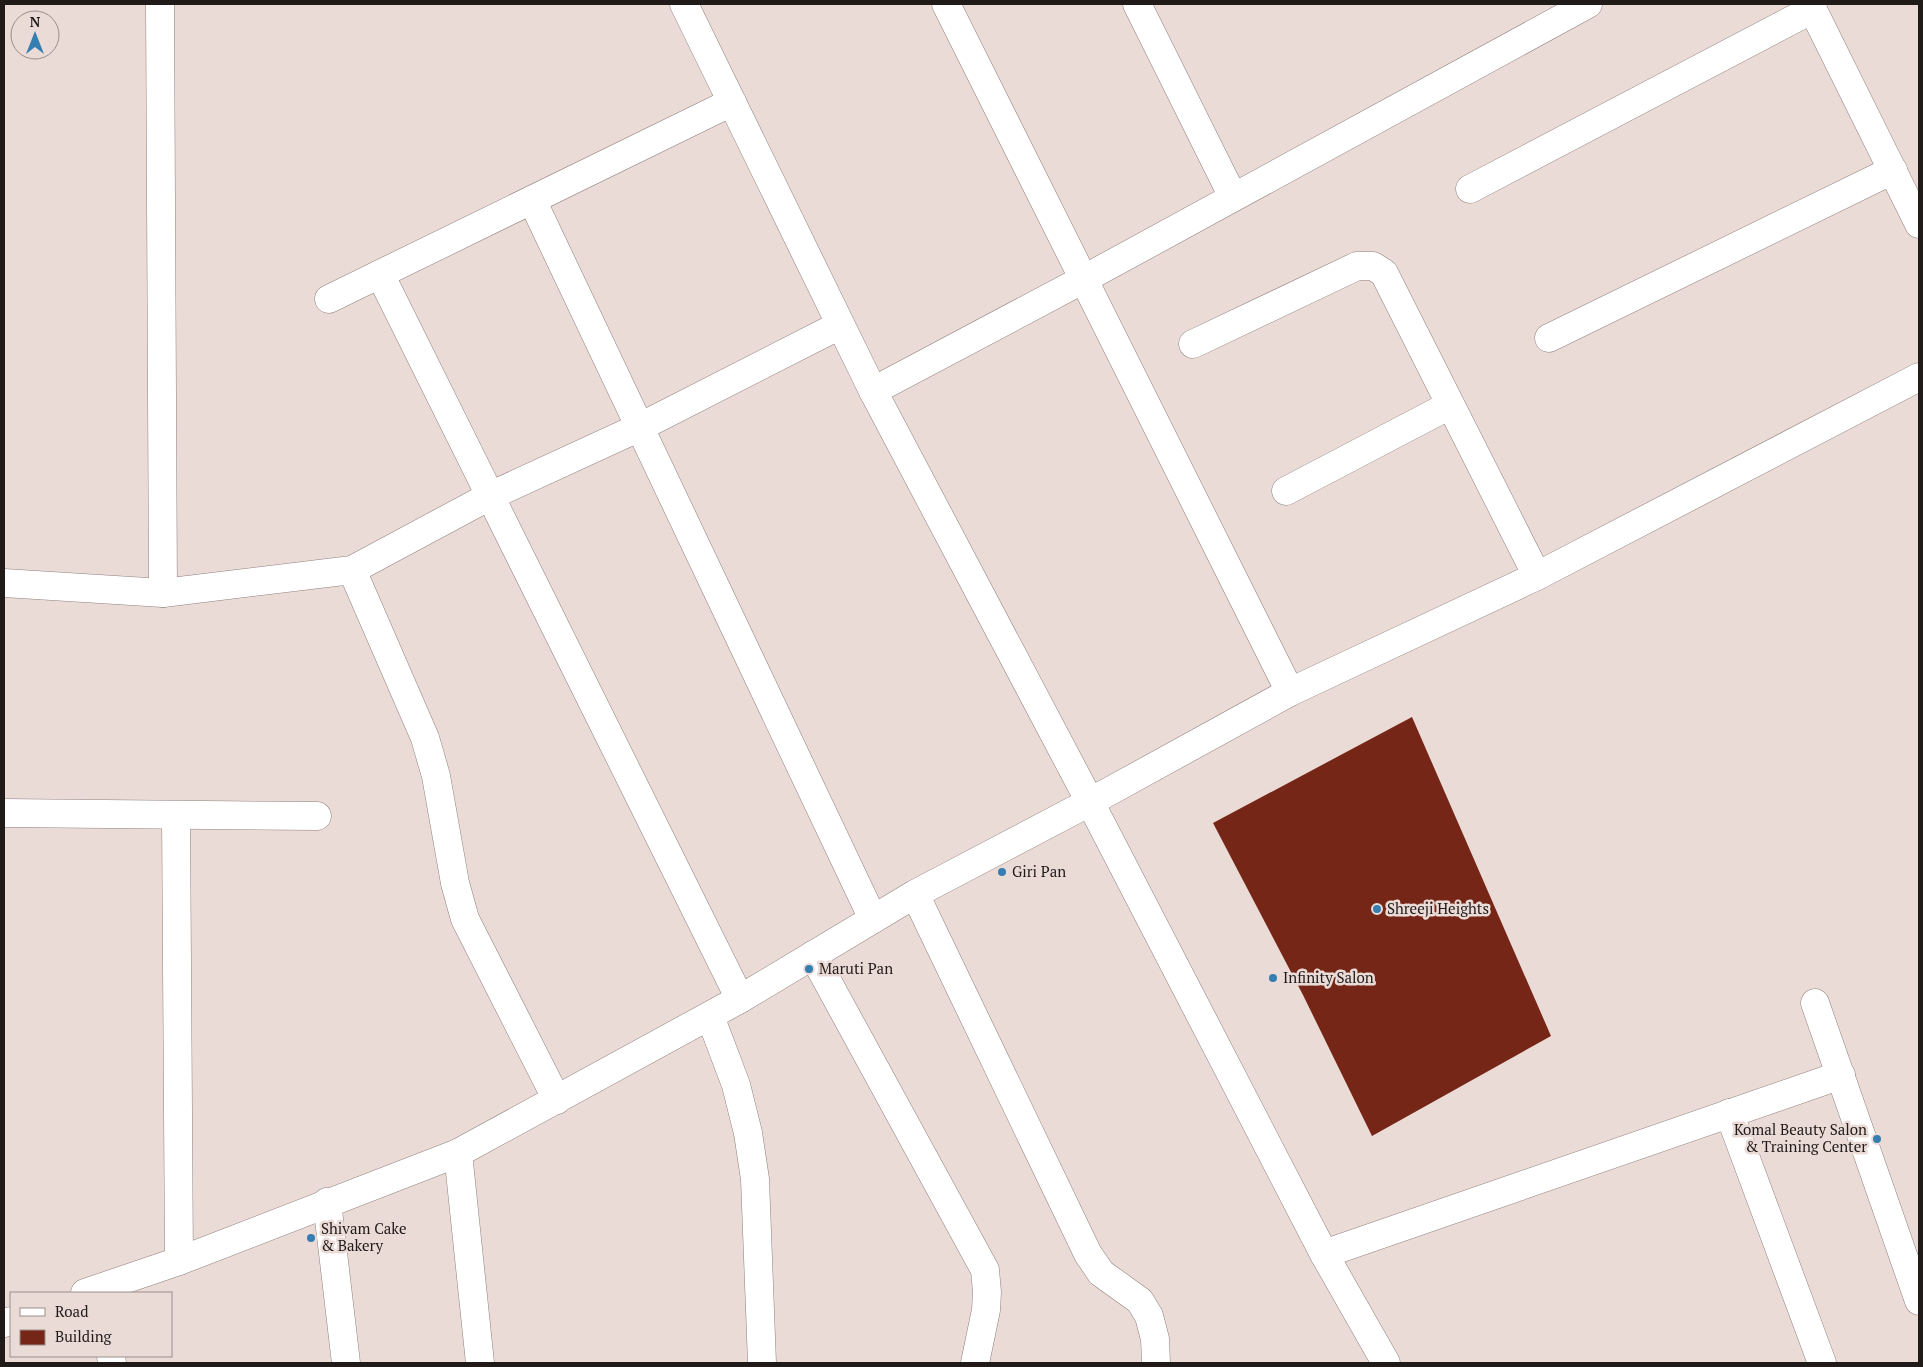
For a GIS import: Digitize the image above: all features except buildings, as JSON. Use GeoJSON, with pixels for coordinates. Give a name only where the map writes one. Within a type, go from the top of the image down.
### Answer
{"type":"FeatureCollection","features":[{"type":"Feature","properties":{"kind":"street"},"geometry":{"type":"LineString","coordinates":[[160,4],[163,593]]}},
{"type":"Feature","properties":{"kind":"street"},"geometry":{"type":"LineString","coordinates":[[684,4],[874,391],[1324,1254],[1386,1363]]}},
{"type":"Feature","properties":{"kind":"street"},"geometry":{"type":"LineString","coordinates":[[946,4],[1290,692]]}},
{"type":"Feature","properties":{"kind":"street"},"geometry":{"type":"LineString","coordinates":[[1137,4],[1233,197]]}},
{"type":"Feature","properties":{"kind":"street"},"geometry":{"type":"LineString","coordinates":[[874,391],[1084,279],[1588,4]]}},
{"type":"Feature","properties":{"kind":"street"},"geometry":{"type":"LineString","coordinates":[[1470,189],[1812,7],[1919,224]]}},
{"type":"Feature","properties":{"kind":"street"},"geometry":{"type":"LineString","coordinates":[[330,299],[732,102]]}},
{"type":"Feature","properties":{"kind":"street"},"geometry":{"type":"LineString","coordinates":[[1549,338],[1893,170]]}},
{"type":"Feature","properties":{"kind":"street"},"geometry":{"type":"LineString","coordinates":[[532,200],[873,919]]}},
{"type":"Feature","properties":{"kind":"street"},"geometry":{"type":"LineString","coordinates":[[1192,344],[1357,266],[1373,266],[1384,272],[1537,576]]}},
{"type":"Feature","properties":{"kind":"street"},"geometry":{"type":"LineString","coordinates":[[380,274],[740,999]]}},
{"type":"Feature","properties":{"kind":"street"},"geometry":{"type":"LineString","coordinates":[[4,583],[163,593],[352,570],[490,496],[640,427],[840,324]]}},
{"type":"Feature","properties":{"kind":"street"},"geometry":{"type":"LineString","coordinates":[[98,1291],[458,1153],[740,999],[915,894],[1090,802],[1290,692],[1537,576],[1919,377]]}},
{"type":"Feature","properties":{"kind":"street"},"geometry":{"type":"LineString","coordinates":[[1286,491],[1450,405]]}},
{"type":"Feature","properties":{"kind":"street"},"geometry":{"type":"LineString","coordinates":[[352,570],[425,738],[436,776],[456,884],[466,919],[557,1100]]}},
{"type":"Feature","properties":{"kind":"street"},"geometry":{"type":"LineString","coordinates":[[4,813],[317,816]]}},
{"type":"Feature","properties":{"kind":"street"},"geometry":{"type":"LineString","coordinates":[[176,816],[179,1261]]}},
{"type":"Feature","properties":{"kind":"street"},"geometry":{"type":"LineString","coordinates":[[915,894],[1088,1254],[1101,1273],[1140,1301],[1149,1316],[1156,1339],[1156,1363]]}},
{"type":"Feature","properties":{"kind":"street"},"geometry":{"type":"LineString","coordinates":[[813,955],[985,1270],[986,1310],[975,1363]]}},
{"type":"Feature","properties":{"kind":"street"},"geometry":{"type":"LineString","coordinates":[[1816,1003],[1919,1301]]}},
{"type":"Feature","properties":{"kind":"street"},"geometry":{"type":"LineString","coordinates":[[710,1016],[736,1085],[748,1133],[754,1179],[762,1363]]}},
{"type":"Feature","properties":{"kind":"street"},"geometry":{"type":"LineString","coordinates":[[1324,1254],[1841,1075]]}},
{"type":"Feature","properties":{"kind":"street"},"geometry":{"type":"LineString","coordinates":[[1730,1114],[1822,1363]]}},
{"type":"Feature","properties":{"kind":"street"},"geometry":{"type":"LineString","coordinates":[[458,1153],[480,1363]]}},
{"type":"Feature","properties":{"kind":"street"},"geometry":{"type":"LineString","coordinates":[[327,1202],[346,1363]]}},
{"type":"Feature","properties":{"kind":"place","name":"Giri Pan"},"geometry":{"type":"Point","coordinates":[1002,872]}},
{"type":"Feature","properties":{"kind":"place","name":"Shreeji Heights"},"geometry":{"type":"Point","coordinates":[1377,909]}},
{"type":"Feature","properties":{"kind":"place","name":"Maruti Pan"},"geometry":{"type":"Point","coordinates":[809,969]}},
{"type":"Feature","properties":{"kind":"place","name":"Infinity Salon"},"geometry":{"type":"Point","coordinates":[1273,978]}},
{"type":"Feature","properties":{"kind":"place","name":"Komal Beauty Salon & Training Center"},"geometry":{"type":"Point","coordinates":[1877,1139]}},
{"type":"Feature","properties":{"kind":"place","name":"Shivam Cake & Bakery"},"geometry":{"type":"Point","coordinates":[311,1238]}}]}
